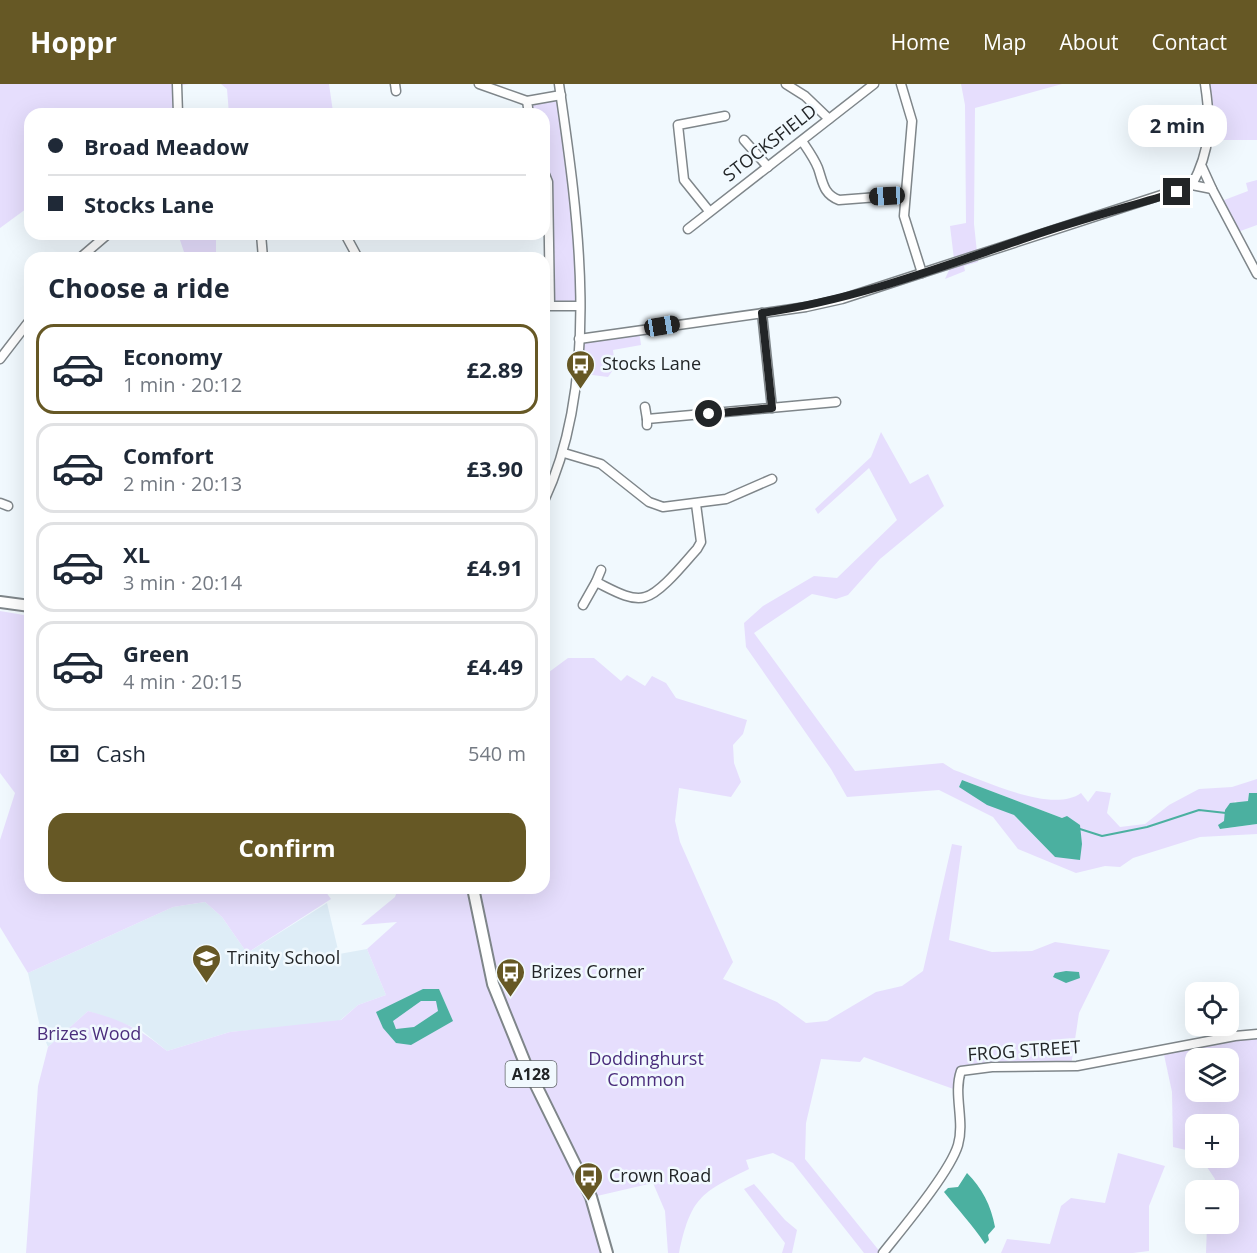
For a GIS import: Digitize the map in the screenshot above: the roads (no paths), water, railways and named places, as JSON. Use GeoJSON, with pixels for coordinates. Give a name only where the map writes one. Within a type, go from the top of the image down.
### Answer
{"type":"FeatureCollection","features":[{"type":"Feature","properties":{"kind":"main road"},"geometry":{"type":"LineString","coordinates":[[0,602],[24,605]]}},
{"type":"Feature","properties":{"kind":"main road","name":"A128"},"geometry":{"type":"LineString","coordinates":[[474,894],[494,984],[525,1063],[591,1197],[607,1253]]}},
{"type":"Feature","properties":{"kind":"street"},"geometry":{"type":"LineString","coordinates":[[177,84],[178,108]]}},
{"type":"Feature","properties":{"kind":"street"},"geometry":{"type":"LineString","coordinates":[[479,84],[527,101],[561,95]]}},
{"type":"Feature","properties":{"kind":"street"},"geometry":{"type":"LineString","coordinates":[[550,487],[564,453],[577,378],[579,339],[576,220],[559,84]]}},
{"type":"Feature","properties":{"kind":"street"},"geometry":{"type":"LineString","coordinates":[[786,84],[805,96],[829,118]]}},
{"type":"Feature","properties":{"kind":"street","name":"STOCKSFIELD"},"geometry":{"type":"LineString","coordinates":[[688,229],[874,84]]}},
{"type":"Feature","properties":{"kind":"street"},"geometry":{"type":"LineString","coordinates":[[901,84],[912,131],[904,195],[907,231],[922,273]]}},
{"type":"Feature","properties":{"kind":"street"},"geometry":{"type":"LineString","coordinates":[[1192,185],[1202,167],[1210,140],[1205,84]]}},
{"type":"Feature","properties":{"kind":"street"},"geometry":{"type":"LineString","coordinates":[[527,101],[528,108]]}},
{"type":"Feature","properties":{"kind":"street"},"geometry":{"type":"LineString","coordinates":[[709,211],[684,180],[678,125],[725,116]]}},
{"type":"Feature","properties":{"kind":"street"},"geometry":{"type":"LineString","coordinates":[[744,140],[768,167]]}},
{"type":"Feature","properties":{"kind":"street"},"geometry":{"type":"LineString","coordinates":[[802,141],[818,167],[823,187],[833,198],[839,200],[904,195]]}},
{"type":"Feature","properties":{"kind":"street"},"geometry":{"type":"LineString","coordinates":[[1202,167],[1257,274]]}},
{"type":"Feature","properties":{"kind":"street"},"geometry":{"type":"LineString","coordinates":[[579,339],[762,313],[842,299],[1192,185],[1212,189]]}},
{"type":"Feature","properties":{"kind":"street"},"geometry":{"type":"LineString","coordinates":[[87,252],[101,240]]}},
{"type":"Feature","properties":{"kind":"street"},"geometry":{"type":"LineString","coordinates":[[550,306],[579,306]]}},
{"type":"Feature","properties":{"kind":"street"},"geometry":{"type":"LineString","coordinates":[[762,313],[772,408]]}},
{"type":"Feature","properties":{"kind":"street"},"geometry":{"type":"LineString","coordinates":[[0,359],[24,328]]}},
{"type":"Feature","properties":{"kind":"street"},"geometry":{"type":"LineString","coordinates":[[645,407],[647,422],[836,402]]}},
{"type":"Feature","properties":{"kind":"street"},"geometry":{"type":"LineString","coordinates":[[564,453],[601,464],[649,502],[663,507],[726,499],[772,479]]}},
{"type":"Feature","properties":{"kind":"street"},"geometry":{"type":"LineString","coordinates":[[596,582],[633,597],[645,597],[659,588],[697,549],[700,542],[696,504]]}},
{"type":"Feature","properties":{"kind":"street"},"geometry":{"type":"LineString","coordinates":[[584,605],[601,570]]}},
{"type":"Feature","properties":{"kind":"street","name":"FROG STREET"},"geometry":{"type":"LineString","coordinates":[[883,1253],[954,1156],[962,1127],[959,1082],[961,1071],[992,1067],[1077,1066],[1235,1036],[1257,1034]]}},
{"type":"Feature","properties":{"kind":"waterway"},"geometry":{"type":"LineString","coordinates":[[1080,829],[1102,836],[1147,827],[1199,810],[1226,813]]}},
{"type":"Feature","properties":{"kind":"place","name":"Stocks Lane"},"geometry":{"type":"Point","coordinates":[581,390]}},
{"type":"Feature","properties":{"kind":"place","name":"Trinity School"},"geometry":{"type":"Point","coordinates":[206,984]}},
{"type":"Feature","properties":{"kind":"place","name":"Brizes Corner"},"geometry":{"type":"Point","coordinates":[510,998]}},
{"type":"Feature","properties":{"kind":"place","name":"Crown Road"},"geometry":{"type":"Point","coordinates":[588,1202]}},
{"type":"Feature","properties":{"kind":"park label","name":"Brizes Wood"},"geometry":{"type":"Point","coordinates":[89,1034]}},
{"type":"Feature","properties":{"kind":"park label","name":"Doddinghurst Common"},"geometry":{"type":"Point","coordinates":[646,1069]}}]}
